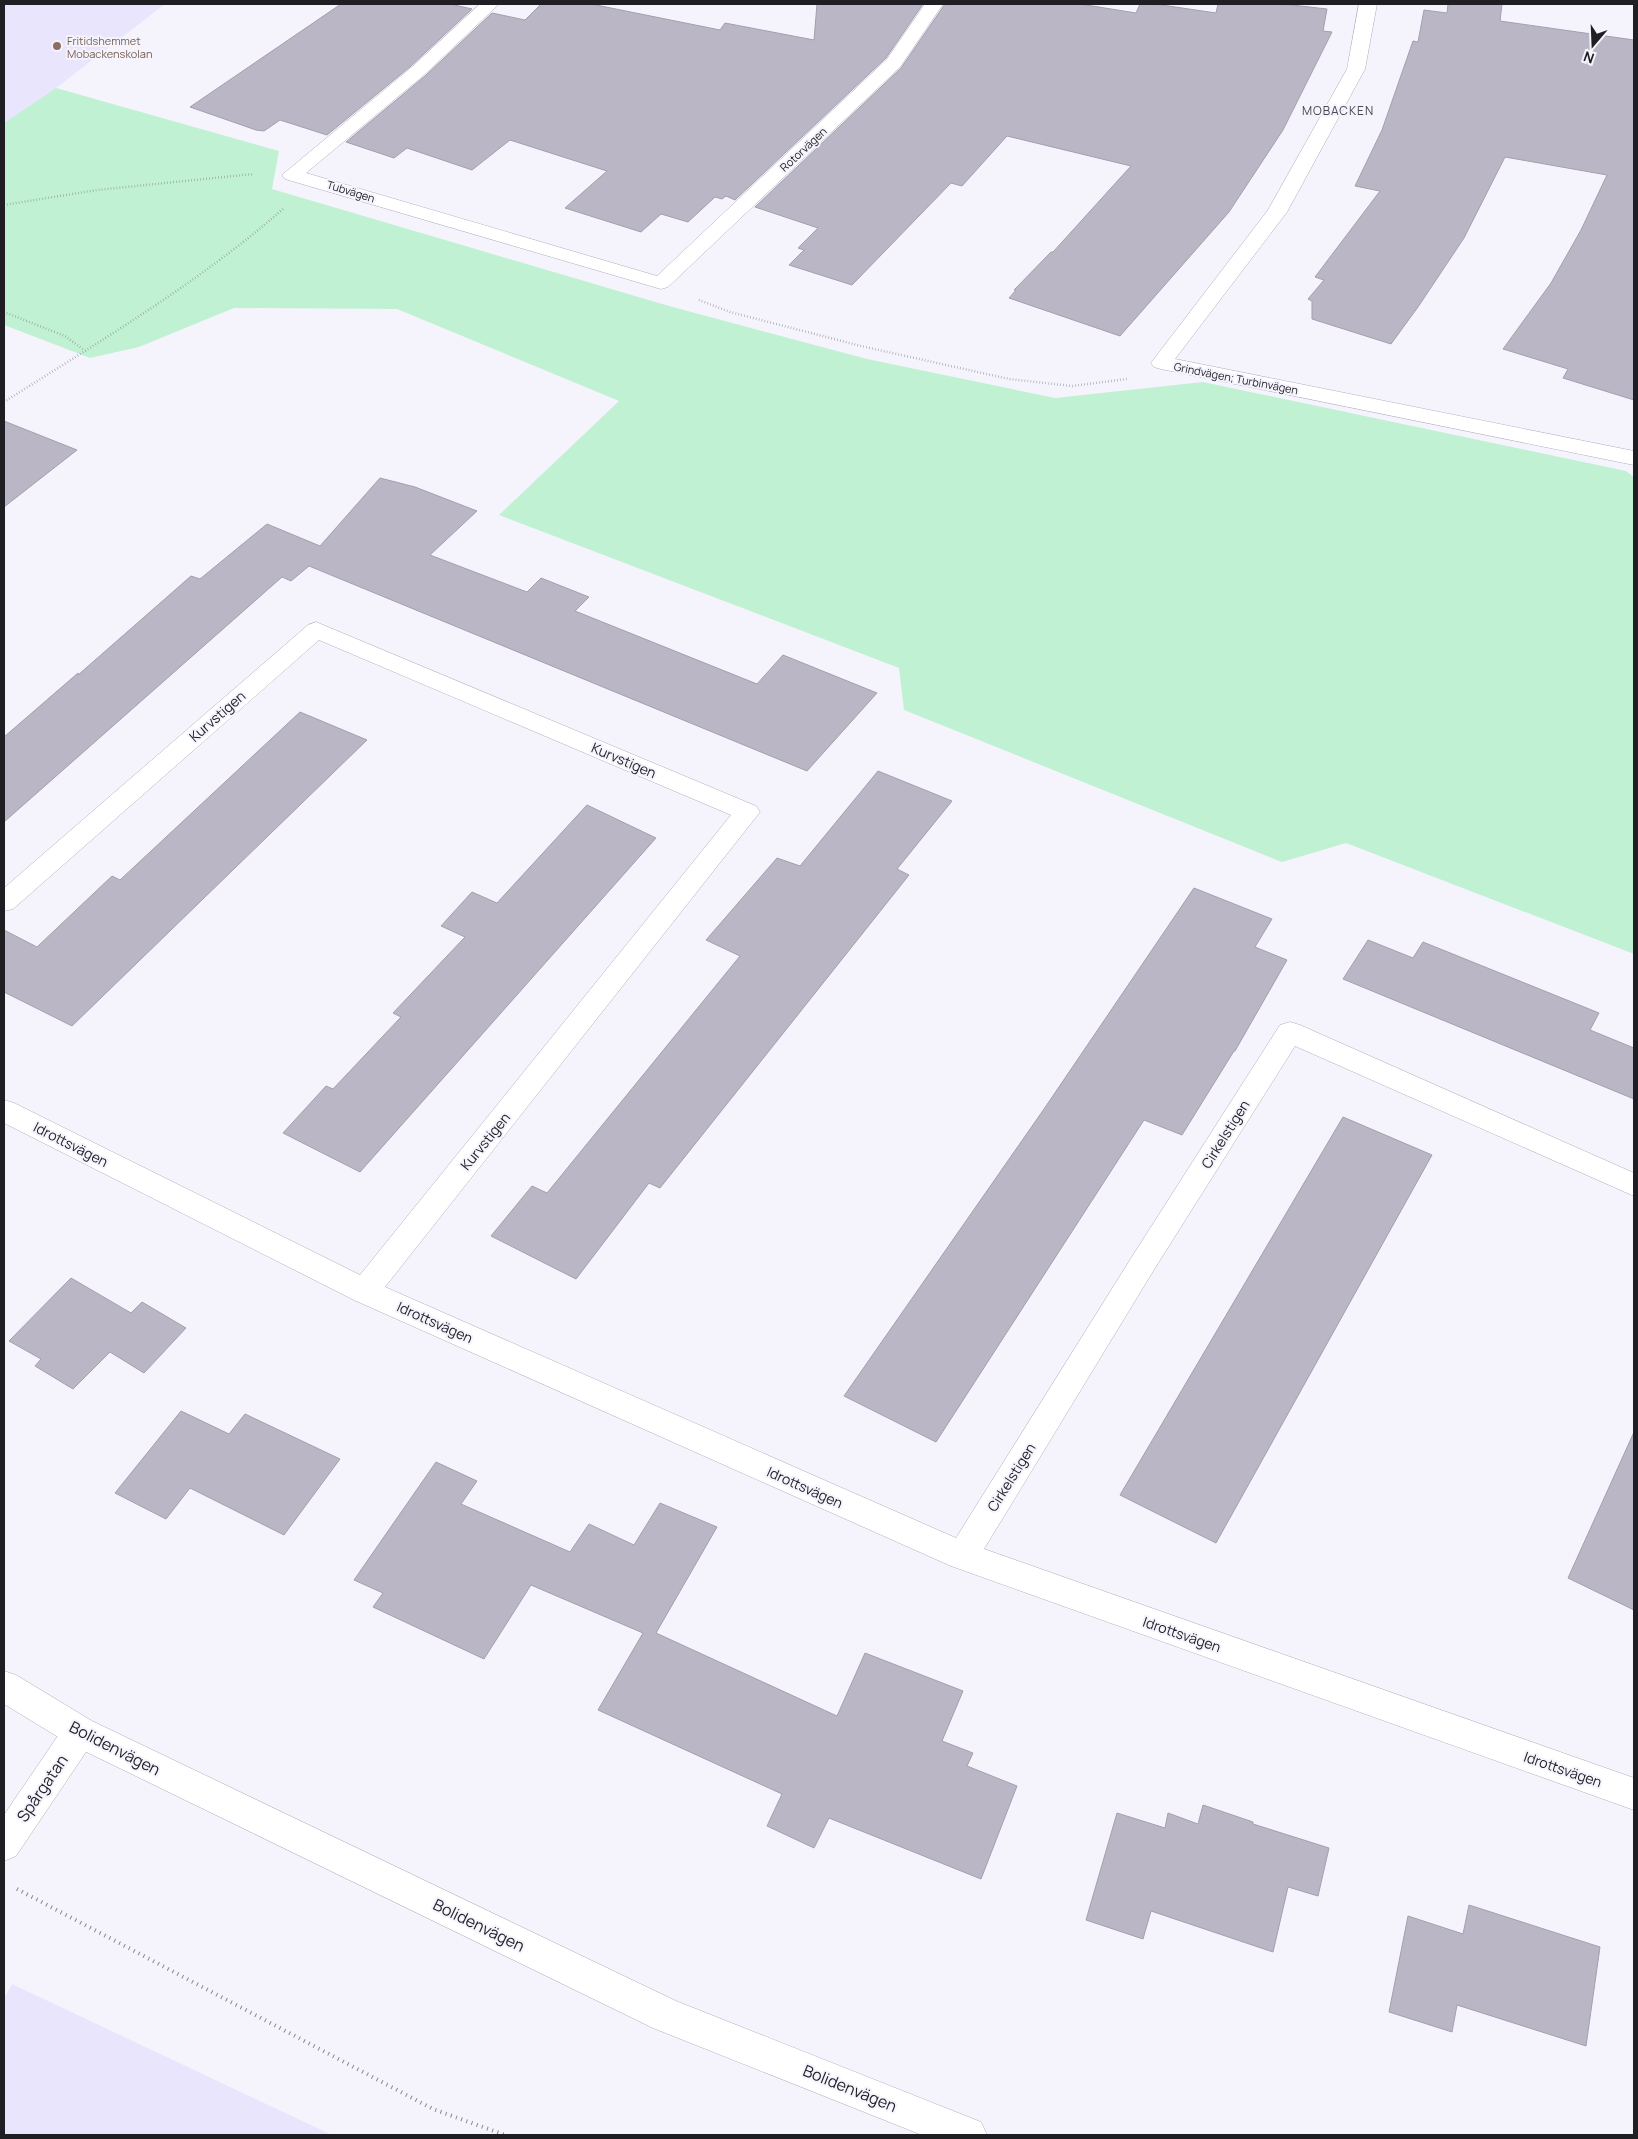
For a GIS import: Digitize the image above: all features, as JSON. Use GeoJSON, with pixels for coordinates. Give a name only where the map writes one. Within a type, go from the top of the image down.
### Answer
{"type":"FeatureCollection","features":[{"type":"Feature","properties":{"kind":"street"},"geometry":{"type":"LineString","coordinates":[[292,175],[418,71],[490,4]]}},
{"type":"Feature","properties":{"kind":"street","name":"Rotorvägen"},"geometry":{"type":"LineString","coordinates":[[661,284],[894,63],[934,4]]}},
{"type":"Feature","properties":{"kind":"street","name":"Grindvägen; Turbinvägen"},"geometry":{"type":"LineString","coordinates":[[1368,4],[1356,68],[1277,212],[1161,362],[1634,458]]}},
{"type":"Feature","properties":{"kind":"street","name":"Tubvägen"},"geometry":{"type":"LineString","coordinates":[[292,175],[661,284]]}},
{"type":"Feature","properties":{"kind":"street","name":"Kurvstigen"},"geometry":{"type":"LineString","coordinates":[[4,902],[316,630],[747,812],[364,1291]]}},
{"type":"Feature","properties":{"kind":"street","name":"Cirkelstigen"},"geometry":{"type":"LineString","coordinates":[[962,1556],[1150,1252],[1290,1032],[1634,1185]]}},
{"type":"Feature","properties":{"kind":"street","name":"Idrottsvägen"},"geometry":{"type":"LineString","coordinates":[[4,1111],[364,1291],[962,1556],[1634,1794]]}},
{"type":"Feature","properties":{"kind":"street","name":"Bolidenvägen"},"geometry":{"type":"LineString","coordinates":[[4,1686],[80,1732],[666,2015],[968,2135]]}},
{"type":"Feature","properties":{"kind":"street","name":"Spårgatan"},"geometry":{"type":"LineString","coordinates":[[4,1844],[80,1732]]}},
{"type":"Feature","properties":{"kind":"path"},"geometry":{"type":"LineString","coordinates":[[4,205],[47,196],[130,185],[256,174],[292,175]]}},
{"type":"Feature","properties":{"kind":"path"},"geometry":{"type":"LineString","coordinates":[[4,402],[185,287],[255,235],[314,180]]}},
{"type":"Feature","properties":{"kind":"path"},"geometry":{"type":"LineString","coordinates":[[661,284],[730,312],[931,363],[1009,379],[1072,386],[1128,378],[1161,362]]}},
{"type":"Feature","properties":{"kind":"path"},"geometry":{"type":"LineString","coordinates":[[4,312],[65,336],[84,350]]}},
{"type":"Feature","properties":{"kind":"path"},"geometry":{"type":"LineString","coordinates":[[12,1887],[433,2109],[505,2135]]}},
{"type":"Feature","properties":{"kind":"shaded area","name":"Fritidshemmet Mobackenskolan"},"geometry":{"type":"Polygon","coordinates":[[[4,4],[165,4],[56,88],[4,123],[4,4]]]}},
{"type":"Feature","properties":{"kind":"shaded area"},"geometry":{"type":"Polygon","coordinates":[[[12,1984],[332,2135],[4,2135],[4,1998],[12,1984]]]}},
{"type":"Feature","properties":{"kind":"green space"},"geometry":{"type":"Polygon","coordinates":[[[56,88],[279,151],[272,189],[669,306],[867,359],[1055,398],[1203,382],[1626,471],[1634,477],[1634,954],[1346,843],[1282,862],[904,710],[899,668],[499,515],[619,401],[397,309],[234,308],[139,347],[90,358],[4,325],[4,123],[56,88]]]}},
{"type":"Feature","properties":{"kind":"building"},"geometry":{"type":"Polygon","coordinates":[[[341,4],[450,4],[472,9],[411,66],[327,135],[280,120],[264,131],[256,130],[190,107],[341,4]]]}},
{"type":"Feature","properties":{"kind":"building"},"geometry":{"type":"Polygon","coordinates":[[[541,4],[591,4],[720,30],[725,23],[814,40],[817,4],[923,4],[886,58],[735,200],[726,196],[722,199],[715,197],[688,222],[661,214],[641,232],[565,208],[607,171],[510,140],[472,170],[407,148],[394,158],[346,142],[425,76],[492,13],[525,20],[541,4]]]}},
{"type":"Feature","properties":{"kind":"building"},"geometry":{"type":"Polygon","coordinates":[[[945,4],[1080,4],[1136,13],[1140,4],[1155,4],[1216,13],[1218,4],[1283,4],[1327,9],[1323,31],[1332,32],[1283,130],[1229,212],[1120,336],[1009,298],[1016,290],[1014,290],[1053,252],[1131,166],[1007,136],[962,186],[951,183],[852,285],[789,265],[804,250],[798,248],[818,228],[755,207],[901,68],[945,4]]]}},
{"type":"Feature","properties":{"kind":"building"},"geometry":{"type":"Polygon","coordinates":[[[1448,4],[1502,4],[1500,21],[1634,40],[1634,400],[1563,378],[1568,369],[1503,349],[1551,283],[1581,230],[1607,175],[1505,157],[1464,238],[1391,344],[1312,319],[1312,301],[1308,299],[1324,280],[1315,277],[1380,191],[1355,186],[1382,130],[1413,41],[1418,42],[1424,10],[1447,13],[1448,4]]]}},
{"type":"Feature","properties":{"kind":"building"},"geometry":{"type":"Polygon","coordinates":[[[4,421],[77,450],[4,507],[4,421]]]}},
{"type":"Feature","properties":{"kind":"building"},"geometry":{"type":"Polygon","coordinates":[[[380,478],[415,487],[477,511],[430,555],[527,592],[541,578],[589,597],[575,611],[757,684],[783,655],[877,693],[807,771],[309,566],[291,581],[282,577],[4,822],[4,737],[191,576],[200,579],[267,524],[320,546],[380,478]]]}},
{"type":"Feature","properties":{"kind":"building"},"geometry":{"type":"Polygon","coordinates":[[[300,712],[367,740],[72,1026],[4,992],[4,930],[37,947],[112,876],[120,880],[300,712]]]}},
{"type":"Feature","properties":{"kind":"building"},"geometry":{"type":"Polygon","coordinates":[[[878,771],[952,801],[897,869],[909,875],[660,1188],[649,1183],[576,1279],[491,1236],[532,1186],[547,1193],[740,956],[706,940],[777,858],[800,866],[878,771]]]}},
{"type":"Feature","properties":{"kind":"building"},"geometry":{"type":"Polygon","coordinates":[[[587,805],[656,838],[360,1172],[283,1133],[326,1086],[333,1089],[401,1017],[393,1013],[465,937],[441,926],[472,892],[497,903],[587,805]]]}},
{"type":"Feature","properties":{"kind":"building"},"geometry":{"type":"Polygon","coordinates":[[[1194,888],[1272,919],[1255,947],[1287,960],[1235,1051],[1182,1135],[1144,1120],[936,1442],[844,1396],[1044,1109],[1194,888]]]}},
{"type":"Feature","properties":{"kind":"building"},"geometry":{"type":"Polygon","coordinates":[[[1368,940],[1413,958],[1423,942],[1599,1013],[1590,1030],[1634,1048],[1634,1099],[1343,979],[1368,940]]]}},
{"type":"Feature","properties":{"kind":"building"},"geometry":{"type":"Polygon","coordinates":[[[1343,1117],[1432,1155],[1216,1543],[1120,1495],[1343,1117]]]}},
{"type":"Feature","properties":{"kind":"building"},"geometry":{"type":"Polygon","coordinates":[[[71,1278],[131,1313],[142,1302],[186,1328],[144,1373],[110,1352],[73,1389],[35,1366],[41,1359],[9,1341],[71,1278]]]}},
{"type":"Feature","properties":{"kind":"building"},"geometry":{"type":"Polygon","coordinates":[[[181,1411],[229,1434],[245,1414],[340,1459],[284,1535],[190,1488],[166,1519],[115,1493],[181,1411]]]}},
{"type":"Feature","properties":{"kind":"building"},"geometry":{"type":"Polygon","coordinates":[[[1634,1432],[1634,1610],[1568,1578],[1634,1432]]]}},
{"type":"Feature","properties":{"kind":"building"},"geometry":{"type":"Polygon","coordinates":[[[436,1462],[477,1481],[461,1504],[570,1552],[589,1524],[634,1545],[660,1503],[717,1527],[656,1633],[837,1716],[865,1653],[963,1691],[942,1741],[973,1753],[967,1766],[1017,1786],[981,1879],[829,1818],[814,1848],[767,1826],[782,1794],[598,1710],[643,1633],[531,1585],[484,1659],[373,1607],[383,1593],[354,1580],[436,1462]]]}},
{"type":"Feature","properties":{"kind":"building"},"geometry":{"type":"Polygon","coordinates":[[[1203,1805],[1253,1822],[1253,1824],[1329,1848],[1318,1896],[1288,1887],[1273,1952],[1151,1911],[1143,1939],[1086,1920],[1117,1813],[1165,1828],[1168,1813],[1198,1824],[1203,1805]]]}},
{"type":"Feature","properties":{"kind":"building"},"geometry":{"type":"Polygon","coordinates":[[[1469,1905],[1600,1947],[1586,2046],[1457,2005],[1452,2032],[1389,2012],[1408,1916],[1463,1934],[1469,1905]]]}},
{"type":"Feature","properties":{"kind":"place","name":"Fritidshemmet Mobackenskolan"},"geometry":{"type":"Point","coordinates":[57,46]}},
{"type":"Feature","properties":{"kind":"district","name":"MOBACKEN"},"geometry":{"type":"Point","coordinates":[1338,110]}}]}
